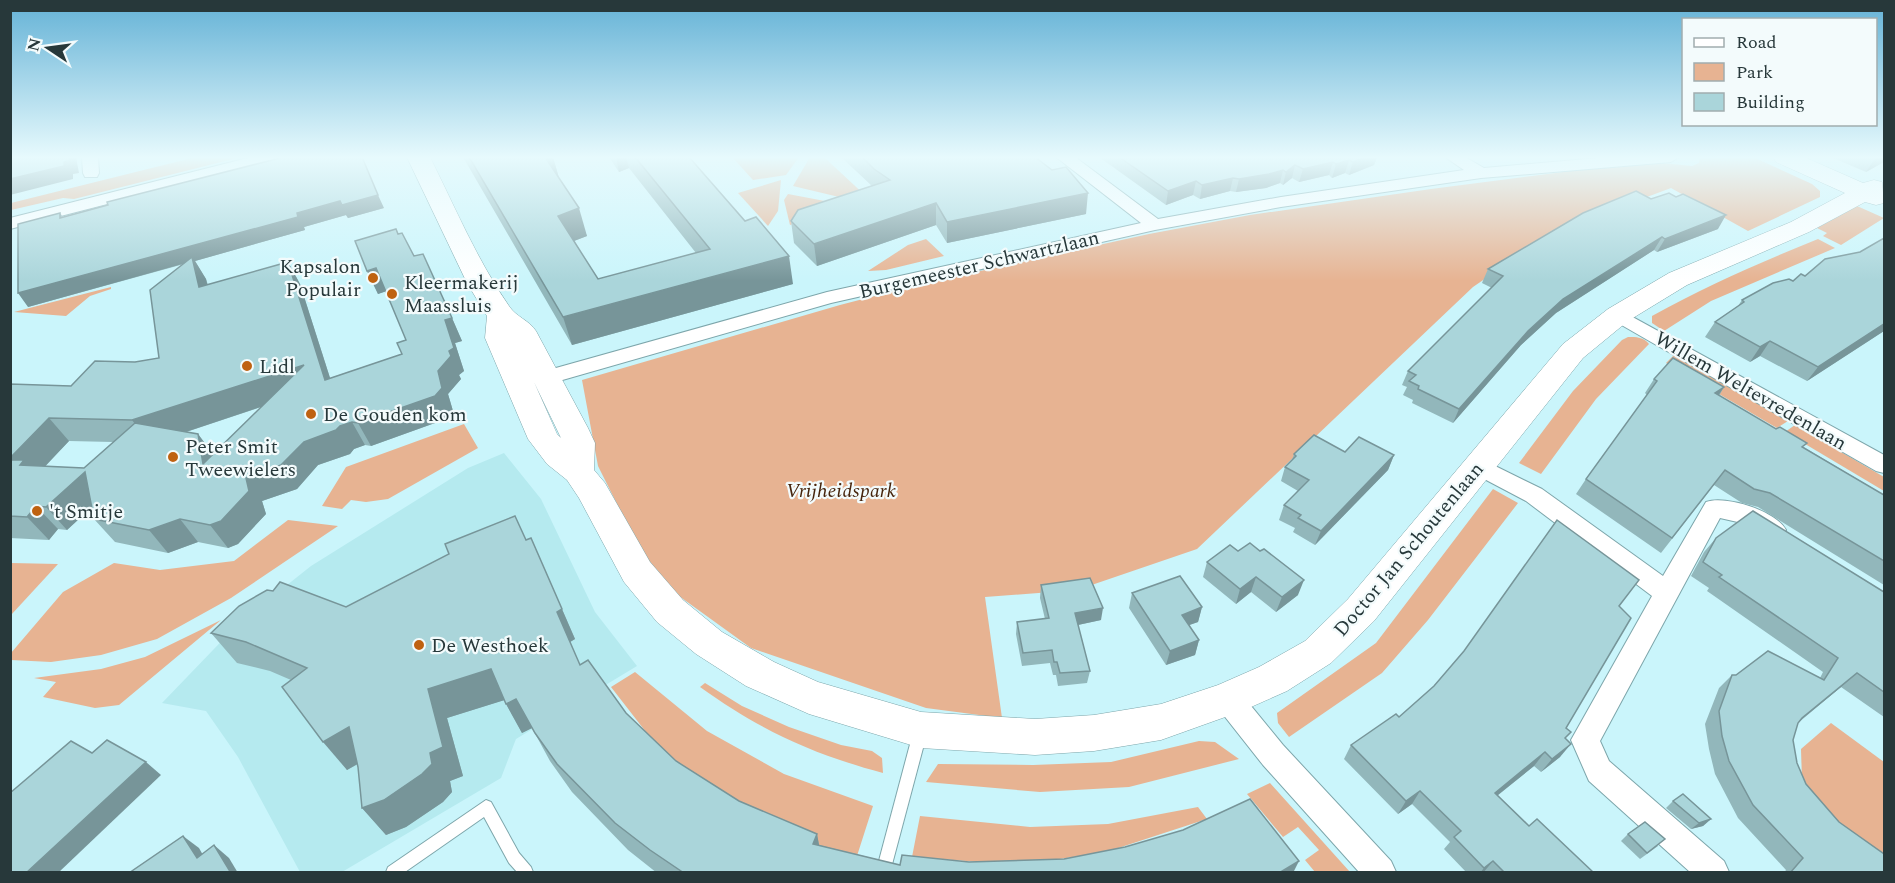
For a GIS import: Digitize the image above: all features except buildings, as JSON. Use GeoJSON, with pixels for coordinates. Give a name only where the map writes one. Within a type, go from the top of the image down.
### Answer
{"type":"FeatureCollection","features":[{"type":"Feature","properties":{"kind":"street"},"geometry":{"type":"LineString","coordinates":[[10,224],[111,198]]}},
{"type":"Feature","properties":{"kind":"street","name":"Doctor Jan Schoutenlaan"},"geometry":{"type":"LineString","coordinates":[[437,198],[465,254],[501,316],[522,331],[579,443],[578,472]]}},
{"type":"Feature","properties":{"kind":"street"},"geometry":{"type":"LineString","coordinates":[[1119,198],[1155,225]]}},
{"type":"Feature","properties":{"kind":"street","name":"Burgemeester Schwartzlaan"},"geometry":{"type":"LineString","coordinates":[[545,378],[827,298],[1155,225],[1307,198]]}},
{"type":"Feature","properties":{"kind":"street","name":"Doctor Jan Schoutenlaan"},"geometry":{"type":"LineString","coordinates":[[501,316],[499,338],[544,440],[558,456],[578,472],[593,492],[614,534],[637,572],[669,611],[709,643],[760,674],[809,697],[921,730],[1035,737],[1094,733],[1161,722],[1228,699],[1273,679],[1318,652],[1360,610],[1573,351],[1618,315],[1678,279],[1864,198]]}},
{"type":"Feature","properties":{"kind":"street","name":"Willem Weltevredenlaan"},"geometry":{"type":"LineString","coordinates":[[1618,315],[1884,465]]}},
{"type":"Feature","properties":{"kind":"street"},"geometry":{"type":"LineString","coordinates":[[1479,466],[1534,495],[1666,592]]}},
{"type":"Feature","properties":{"kind":"street"},"geometry":{"type":"LineString","coordinates":[[1713,873],[1599,771],[1585,740],[1714,508],[1748,515],[1797,545]]}},
{"type":"Feature","properties":{"kind":"street"},"geometry":{"type":"LineString","coordinates":[[1228,699],[1273,755],[1380,873]]}},
{"type":"Feature","properties":{"kind":"lane"},"geometry":{"type":"LineString","coordinates":[[883,873],[921,730]]}},
{"type":"Feature","properties":{"kind":"lane"},"geometry":{"type":"LineString","coordinates":[[393,873],[486,807],[514,858],[526,873]]}},
{"type":"Feature","properties":{"kind":"shaded area","name":"De Westhoek"},"geometry":{"type":"Polygon","coordinates":[[[504,453],[541,499],[595,612],[637,666],[516,739],[501,778],[342,872],[300,872],[238,757],[206,711],[162,703],[239,623],[311,566],[468,468],[504,453]]]}},
{"type":"Feature","properties":{"kind":"green space"},"geometry":{"type":"Polygon","coordinates":[[[30,198],[62,198],[11,210],[11,203],[30,198]]]}},
{"type":"Feature","properties":{"kind":"green space"},"geometry":{"type":"Polygon","coordinates":[[[743,198],[779,198],[778,211],[768,226],[743,198]]]}},
{"type":"Feature","properties":{"kind":"green space"},"geometry":{"type":"Polygon","coordinates":[[[810,198],[851,206],[790,225],[784,200],[810,198]]]}},
{"type":"Feature","properties":{"kind":"green space"},"geometry":{"type":"Polygon","coordinates":[[[844,198],[869,199],[860,202],[844,198]]]}},
{"type":"Feature","properties":{"kind":"green space","name":"Vrijheidspark"},"geometry":{"type":"Polygon","coordinates":[[[1367,198],[1644,198],[1553,232],[1473,287],[1197,549],[1077,590],[985,597],[1002,718],[926,708],[751,648],[654,578],[598,466],[582,380],[840,305],[921,284],[1149,234],[1250,215],[1367,198]]]}},
{"type":"Feature","properties":{"kind":"green space","name":"Vrijheidspark"},"geometry":{"type":"Polygon","coordinates":[[[1689,198],[1817,198],[1748,231],[1689,198]]]}},
{"type":"Feature","properties":{"kind":"green space"},"geometry":{"type":"Polygon","coordinates":[[[1857,206],[1884,218],[1841,245],[1823,236],[1827,233],[1817,228],[1857,206]]]}},
{"type":"Feature","properties":{"kind":"green space"},"geometry":{"type":"Polygon","coordinates":[[[926,239],[944,256],[886,270],[868,271],[908,245],[926,239]]]}},
{"type":"Feature","properties":{"kind":"green space"},"geometry":{"type":"Polygon","coordinates":[[[1818,239],[1835,248],[1711,301],[1664,331],[1652,323],[1652,316],[1693,295],[1818,239]]]}},
{"type":"Feature","properties":{"kind":"green space"},"geometry":{"type":"Polygon","coordinates":[[[111,287],[111,289],[90,296],[66,316],[14,312],[111,287]]]}},
{"type":"Feature","properties":{"kind":"green space"},"geometry":{"type":"Polygon","coordinates":[[[1637,337],[1649,344],[1596,399],[1541,474],[1519,463],[1573,391],[1622,340],[1637,337]]]}},
{"type":"Feature","properties":{"kind":"green space"},"geometry":{"type":"Polygon","coordinates":[[[1674,355],[1788,421],[1777,428],[1666,363],[1674,355]]]}},
{"type":"Feature","properties":{"kind":"green space"},"geometry":{"type":"Polygon","coordinates":[[[464,424],[478,448],[388,499],[366,502],[351,500],[342,509],[322,506],[346,467],[464,424]]]}},
{"type":"Feature","properties":{"kind":"green space"},"geometry":{"type":"Polygon","coordinates":[[[1795,425],[1884,477],[1884,491],[1785,432],[1795,425]]]}},
{"type":"Feature","properties":{"kind":"green space"},"geometry":{"type":"Polygon","coordinates":[[[1493,489],[1518,503],[1428,620],[1382,673],[1289,737],[1278,723],[1277,713],[1376,643],[1493,489]]]}},
{"type":"Feature","properties":{"kind":"green space"},"geometry":{"type":"Polygon","coordinates":[[[288,520],[338,526],[231,598],[157,639],[101,655],[51,662],[11,660],[11,653],[63,592],[114,563],[160,570],[234,561],[288,520]]]}},
{"type":"Feature","properties":{"kind":"green space"},"geometry":{"type":"Polygon","coordinates":[[[10,563],[58,564],[11,615],[10,563]]]}},
{"type":"Feature","properties":{"kind":"green space"},"geometry":{"type":"Polygon","coordinates":[[[221,620],[119,705],[95,708],[43,697],[56,682],[34,678],[101,669],[145,657],[221,620]]]}},
{"type":"Feature","properties":{"kind":"green space"},"geometry":{"type":"Polygon","coordinates":[[[635,672],[707,731],[784,774],[873,806],[856,859],[778,830],[714,795],[660,750],[611,687],[635,672]]]}},
{"type":"Feature","properties":{"kind":"green space"},"geometry":{"type":"Polygon","coordinates":[[[705,683],[742,706],[789,727],[841,745],[872,751],[882,758],[883,773],[833,758],[787,739],[744,716],[700,687],[705,683]]]}},
{"type":"Feature","properties":{"kind":"green space"},"geometry":{"type":"Polygon","coordinates":[[[1831,723],[1884,762],[1884,859],[1840,832],[1802,780],[1801,749],[1831,723]]]}},
{"type":"Feature","properties":{"kind":"green space"},"geometry":{"type":"Polygon","coordinates":[[[1199,741],[1215,742],[1239,759],[1129,787],[1040,792],[926,782],[938,764],[1033,765],[1111,762],[1199,741]]]}},
{"type":"Feature","properties":{"kind":"green space"},"geometry":{"type":"Polygon","coordinates":[[[1270,783],[1350,872],[1315,872],[1305,860],[1319,850],[1298,827],[1283,837],[1247,794],[1270,783]]]}},
{"type":"Feature","properties":{"kind":"green space"},"geometry":{"type":"Polygon","coordinates":[[[1198,807],[1207,819],[1106,852],[1020,865],[912,857],[920,816],[1030,827],[1108,824],[1198,807]]]}},
{"type":"Feature","properties":{"kind":"place","name":"Kapsalon Populair"},"geometry":{"type":"Point","coordinates":[373,278]}},
{"type":"Feature","properties":{"kind":"place","name":"Kleermakerij Maassluis"},"geometry":{"type":"Point","coordinates":[392,294]}},
{"type":"Feature","properties":{"kind":"place","name":"Lidl"},"geometry":{"type":"Point","coordinates":[247,366]}},
{"type":"Feature","properties":{"kind":"place","name":"De Gouden kom"},"geometry":{"type":"Point","coordinates":[311,414]}},
{"type":"Feature","properties":{"kind":"place","name":"Peter Smit Tweewielers"},"geometry":{"type":"Point","coordinates":[173,457]}},
{"type":"Feature","properties":{"kind":"place","name":"'t Smitje"},"geometry":{"type":"Point","coordinates":[37,511]}},
{"type":"Feature","properties":{"kind":"place","name":"De Westhoek"},"geometry":{"type":"Point","coordinates":[419,645]}}]}
